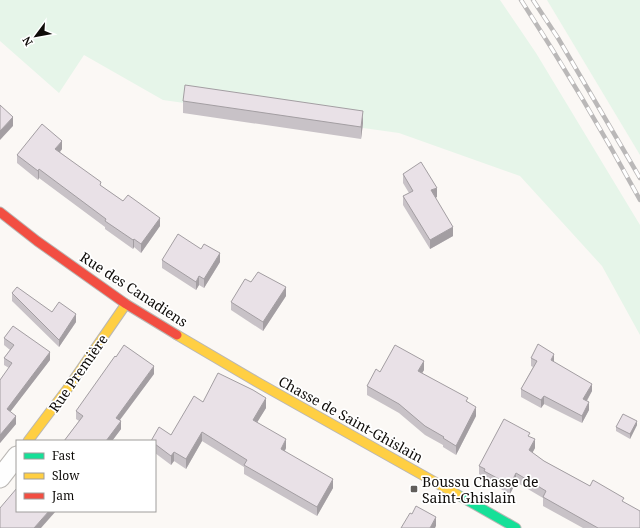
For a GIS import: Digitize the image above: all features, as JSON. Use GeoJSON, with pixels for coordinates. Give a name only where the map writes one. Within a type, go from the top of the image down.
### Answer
{"type":"FeatureCollection","features":[{"type":"Feature","properties":{"kind":"street","name":"Rue des Canadiens"},"geometry":{"type":"LineString","coordinates":[[0,212],[37,242],[126,304],[257,382]]}},
{"type":"Feature","properties":{"kind":"street","name":"Rue Première"},"geometry":{"type":"LineString","coordinates":[[29,440],[68,388],[126,304]]}},
{"type":"Feature","properties":{"kind":"street","name":"Chasse de Saint-Ghislain"},"geometry":{"type":"LineString","coordinates":[[257,382],[516,528]]}},
{"type":"Feature","properties":{"kind":"street"},"geometry":{"type":"LineString","coordinates":[[0,478],[16,457]]}},
{"type":"Feature","properties":{"kind":"green space"},"geometry":{"type":"Polygon","coordinates":[[[0,0],[500,0],[536,53],[640,225],[640,335],[602,266],[520,176],[399,133],[163,100],[84,55],[59,93],[0,41],[0,0]]]}},
{"type":"Feature","properties":{"kind":"green space"},"geometry":{"type":"Polygon","coordinates":[[[547,0],[640,0],[640,155],[547,0]]]}},
{"type":"Feature","properties":{"kind":"building"},"geometry":{"type":"Polygon","coordinates":[[[185,85],[363,111],[361,127],[183,101],[185,85]]]}},
{"type":"Feature","properties":{"kind":"building"},"geometry":{"type":"Polygon","coordinates":[[[0,105],[13,117],[0,131],[0,105]]]}},
{"type":"Feature","properties":{"kind":"building"},"geometry":{"type":"Polygon","coordinates":[[[42,124],[62,141],[55,149],[101,182],[100,185],[123,201],[128,195],[160,218],[141,244],[105,221],[106,219],[39,169],[38,171],[17,155],[42,124]]]}},
{"type":"Feature","properties":{"kind":"building"},"geometry":{"type":"Polygon","coordinates":[[[421,162],[437,188],[431,190],[453,227],[430,240],[403,196],[413,191],[403,174],[421,162]]]}},
{"type":"Feature","properties":{"kind":"building"},"geometry":{"type":"Polygon","coordinates":[[[178,234],[201,249],[204,244],[220,253],[204,279],[199,276],[196,282],[162,260],[178,234]]]}},
{"type":"Feature","properties":{"kind":"building"},"geometry":{"type":"Polygon","coordinates":[[[258,272],[286,287],[263,322],[231,302],[245,279],[251,282],[258,272]]]}},
{"type":"Feature","properties":{"kind":"building"},"geometry":{"type":"Polygon","coordinates":[[[17,287],[52,312],[59,302],[76,314],[59,340],[12,293],[17,287]]]}},
{"type":"Feature","properties":{"kind":"building"},"geometry":{"type":"Polygon","coordinates":[[[13,326],[50,352],[7,409],[16,416],[0,435],[0,380],[12,363],[4,358],[14,345],[4,338],[13,326]]]}},
{"type":"Feature","properties":{"kind":"building"},"geometry":{"type":"Polygon","coordinates":[[[538,344],[554,354],[551,360],[592,384],[583,399],[589,402],[582,416],[544,396],[541,400],[521,389],[537,361],[531,358],[538,344]]]}},
{"type":"Feature","properties":{"kind":"building"},"geometry":{"type":"Polygon","coordinates":[[[124,345],[154,366],[116,418],[121,421],[107,440],[65,440],[83,416],[76,411],[115,356],[116,357],[124,345]]]}},
{"type":"Feature","properties":{"kind":"building"},"geometry":{"type":"Polygon","coordinates":[[[395,345],[424,361],[418,371],[468,398],[466,401],[476,407],[456,446],[425,426],[399,404],[367,386],[376,369],[380,372],[395,345]]]}},
{"type":"Feature","properties":{"kind":"building"},"geometry":{"type":"Polygon","coordinates":[[[218,373],[266,398],[253,420],[286,439],[281,449],[333,479],[317,507],[244,465],[247,460],[202,432],[186,459],[174,452],[171,456],[156,445],[156,440],[152,440],[159,427],[171,435],[194,396],[203,402],[218,373]]]}},
{"type":"Feature","properties":{"kind":"building"},"geometry":{"type":"Polygon","coordinates":[[[623,414],[637,421],[630,434],[616,427],[623,414]]]}},
{"type":"Feature","properties":{"kind":"building"},"geometry":{"type":"Polygon","coordinates":[[[504,419],[530,433],[528,436],[535,439],[529,450],[544,461],[590,486],[593,480],[624,498],[622,501],[640,511],[640,528],[598,528],[543,497],[546,491],[516,473],[510,485],[484,471],[485,469],[479,466],[504,419]]]}},
{"type":"Feature","properties":{"kind":"building"},"geometry":{"type":"Polygon","coordinates":[[[16,489],[16,512],[48,512],[34,528],[0,528],[0,508],[16,489]]]}},
{"type":"Feature","properties":{"kind":"building"},"geometry":{"type":"Polygon","coordinates":[[[416,506],[436,517],[430,528],[401,528],[410,513],[412,514],[416,506]]]}},
{"type":"Feature","properties":{"kind":"railway"},"geometry":{"type":"LineString","coordinates":[[521,0],[612,149],[640,200]]}},
{"type":"Feature","properties":{"kind":"railway"},"geometry":{"type":"LineString","coordinates":[[533,0],[558,38],[640,178]]}},
{"type":"Feature","properties":{"kind":"traffic: fast"},"geometry":{"type":"LineString","coordinates":[[458,495],[516,528]]}},
{"type":"Feature","properties":{"kind":"traffic: slow"},"geometry":{"type":"LineString","coordinates":[[29,440],[68,388],[126,304]]}},
{"type":"Feature","properties":{"kind":"traffic: slow"},"geometry":{"type":"LineString","coordinates":[[177,335],[257,382],[458,495]]}},
{"type":"Feature","properties":{"kind":"traffic: jam"},"geometry":{"type":"LineString","coordinates":[[0,212],[37,241],[126,304],[177,335]]}},
{"type":"Feature","properties":{"kind":"place","name":"Boussu Chasse de Saint-Ghislain"},"geometry":{"type":"Point","coordinates":[414,489]}}]}
